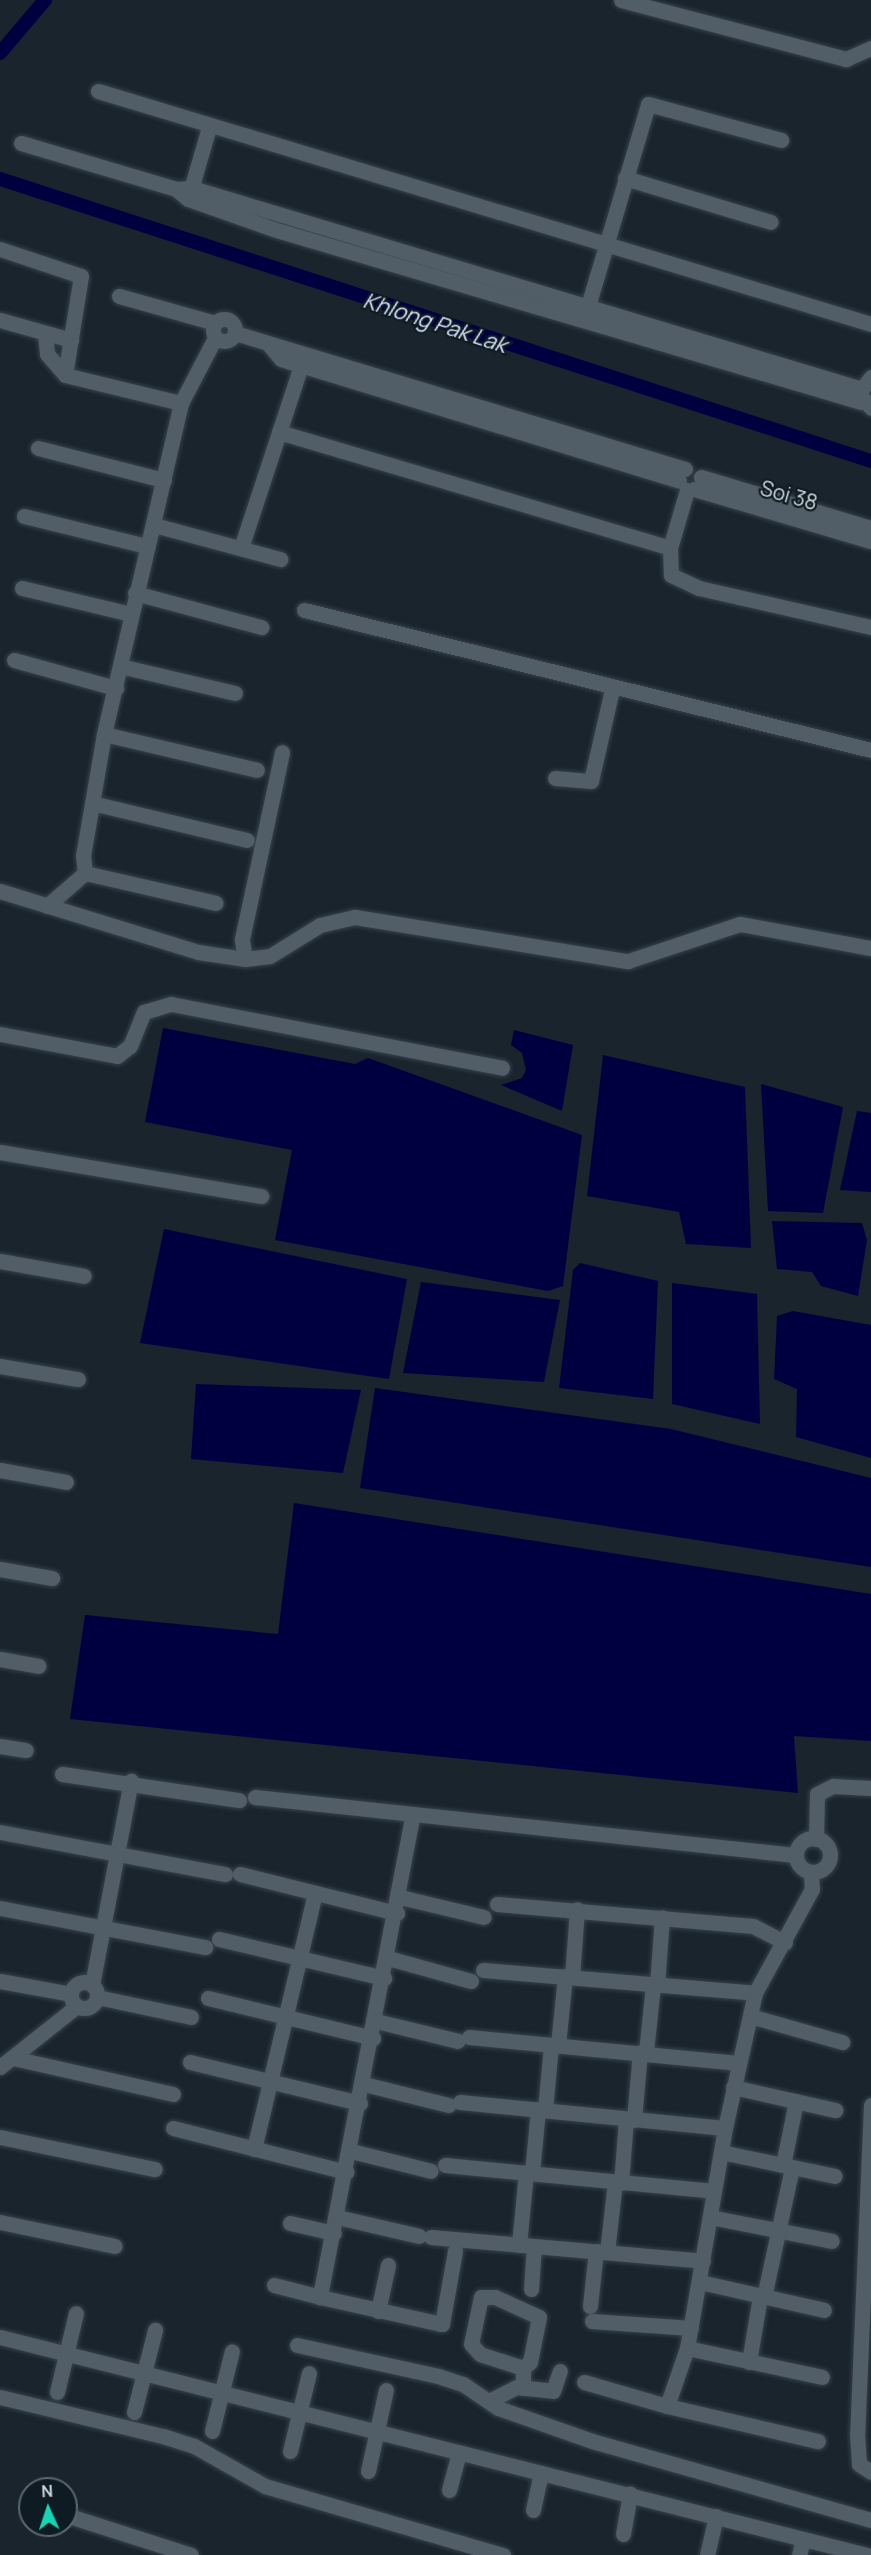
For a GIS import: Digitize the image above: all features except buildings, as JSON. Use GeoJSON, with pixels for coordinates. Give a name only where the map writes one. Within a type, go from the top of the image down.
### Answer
{"type":"FeatureCollection","features":[{"type":"Feature","properties":{"kind":"street"},"geometry":{"type":"LineString","coordinates":[[621,0],[846,59],[871,48]]}},
{"type":"Feature","properties":{"kind":"street"},"geometry":{"type":"LineString","coordinates":[[98,91],[209,127],[871,324]]}},
{"type":"Feature","properties":{"kind":"street"},"geometry":{"type":"LineString","coordinates":[[585,315],[648,104],[781,140]]}},
{"type":"Feature","properties":{"kind":"street"},"geometry":{"type":"LineString","coordinates":[[190,194],[209,127]]}},
{"type":"Feature","properties":{"kind":"street"},"geometry":{"type":"LineString","coordinates":[[21,143],[176,189],[353,247],[864,399],[871,377]]}},
{"type":"Feature","properties":{"kind":"street"},"geometry":{"type":"LineString","coordinates":[[625,178],[771,222]]}},
{"type":"Feature","properties":{"kind":"street"},"geometry":{"type":"LineString","coordinates":[[0,249],[81,276],[65,375]]}},
{"type":"Feature","properties":{"kind":"street"},"geometry":{"type":"LineString","coordinates":[[119,296],[215,330],[226,341],[235,333],[303,358],[493,416],[689,481],[871,528]]}},
{"type":"Feature","properties":{"kind":"street"},"geometry":{"type":"LineString","coordinates":[[0,320],[71,340]]}},
{"type":"Feature","properties":{"kind":"street"},"geometry":{"type":"LineString","coordinates":[[85,873],[83,855],[96,804],[104,734],[146,546],[154,525],[181,404],[215,330]]}},
{"type":"Feature","properties":{"kind":"street"},"geometry":{"type":"LineString","coordinates":[[45,334],[47,354],[65,375],[181,404]]}},
{"type":"Feature","properties":{"kind":"street"},"geometry":{"type":"LineString","coordinates":[[241,548],[303,358]]}},
{"type":"Feature","properties":{"kind":"street"},"geometry":{"type":"LineString","coordinates":[[279,432],[670,548]]}},
{"type":"Feature","properties":{"kind":"street"},"geometry":{"type":"LineString","coordinates":[[38,448],[164,480]]}},
{"type":"Feature","properties":{"kind":"street"},"geometry":{"type":"LineString","coordinates":[[689,481],[670,548],[667,567],[682,582],[871,627]]}},
{"type":"Feature","properties":{"kind":"street","name":"Soi 38"},"geometry":{"type":"LineString","coordinates":[[689,481],[871,541]]}},
{"type":"Feature","properties":{"kind":"street"},"geometry":{"type":"LineString","coordinates":[[24,516],[146,546]]}},
{"type":"Feature","properties":{"kind":"street"},"geometry":{"type":"LineString","coordinates":[[154,525],[280,559]]}},
{"type":"Feature","properties":{"kind":"street"},"geometry":{"type":"LineString","coordinates":[[22,588],[131,614]]}},
{"type":"Feature","properties":{"kind":"street"},"geometry":{"type":"LineString","coordinates":[[135,594],[261,627]]}},
{"type":"Feature","properties":{"kind":"street"},"geometry":{"type":"LineString","coordinates":[[304,610],[612,689],[871,750]]}},
{"type":"Feature","properties":{"kind":"street"},"geometry":{"type":"LineString","coordinates":[[14,660],[116,688]]}},
{"type":"Feature","properties":{"kind":"street"},"geometry":{"type":"LineString","coordinates":[[120,666],[235,693]]}},
{"type":"Feature","properties":{"kind":"street"},"geometry":{"type":"LineString","coordinates":[[555,778],[591,781],[612,689]]}},
{"type":"Feature","properties":{"kind":"street"},"geometry":{"type":"LineString","coordinates":[[104,734],[257,770]]}},
{"type":"Feature","properties":{"kind":"street"},"geometry":{"type":"LineString","coordinates":[[245,959],[242,939],[282,752]]}},
{"type":"Feature","properties":{"kind":"street"},"geometry":{"type":"LineString","coordinates":[[96,804],[247,840]]}},
{"type":"Feature","properties":{"kind":"street"},"geometry":{"type":"LineString","coordinates":[[85,873],[216,903]]}},
{"type":"Feature","properties":{"kind":"street"},"geometry":{"type":"LineString","coordinates":[[47,906],[85,873]]}},
{"type":"Feature","properties":{"kind":"street"},"geometry":{"type":"LineString","coordinates":[[0,891],[198,952],[245,959],[270,957],[320,925],[355,917],[628,961],[740,924],[871,948]]}},
{"type":"Feature","properties":{"kind":"street"},"geometry":{"type":"LineString","coordinates":[[0,1034],[117,1056],[130,1046],[144,1012],[171,1004],[502,1068]]}},
{"type":"Feature","properties":{"kind":"street"},"geometry":{"type":"LineString","coordinates":[[0,1152],[261,1196]]}},
{"type":"Feature","properties":{"kind":"street"},"geometry":{"type":"LineString","coordinates":[[0,1262],[84,1276]]}},
{"type":"Feature","properties":{"kind":"street"},"geometry":{"type":"LineString","coordinates":[[0,1366],[78,1379]]}},
{"type":"Feature","properties":{"kind":"street"},"geometry":{"type":"LineString","coordinates":[[0,1470],[66,1482]]}},
{"type":"Feature","properties":{"kind":"street"},"geometry":{"type":"LineString","coordinates":[[0,1569],[52,1578]]}},
{"type":"Feature","properties":{"kind":"street"},"geometry":{"type":"LineString","coordinates":[[0,1659],[38,1666]]}},
{"type":"Feature","properties":{"kind":"street"},"geometry":{"type":"LineString","coordinates":[[0,1746],[26,1750]]}},
{"type":"Feature","properties":{"kind":"street"},"geometry":{"type":"LineString","coordinates":[[62,1774],[412,1818],[795,1855],[811,1872],[812,1889],[755,1994],[725,2128],[704,2261],[687,2348],[667,2406]]}},
{"type":"Feature","properties":{"kind":"street"},"geometry":{"type":"LineString","coordinates":[[0,1981],[74,2000],[85,2008],[94,1991],[121,1856],[131,1781]]}},
{"type":"Feature","properties":{"kind":"street"},"geometry":{"type":"LineString","coordinates":[[816,1839],[817,1794],[833,1786],[871,1788]]}},
{"type":"Feature","properties":{"kind":"street"},"geometry":{"type":"LineString","coordinates":[[320,2297],[373,2038],[400,1897],[412,1818]]}},
{"type":"Feature","properties":{"kind":"street"},"geometry":{"type":"LineString","coordinates":[[0,1832],[121,1856],[232,1874],[397,1913]]}},
{"type":"Feature","properties":{"kind":"street"},"geometry":{"type":"LineString","coordinates":[[795,1855],[803,1841],[816,1839],[826,1844],[830,1859],[811,1872]]}},
{"type":"Feature","properties":{"kind":"street"},"geometry":{"type":"LineString","coordinates":[[254,2149],[315,1893]]}},
{"type":"Feature","properties":{"kind":"street"},"geometry":{"type":"LineString","coordinates":[[400,1897],[484,1917]]}},
{"type":"Feature","properties":{"kind":"street"},"geometry":{"type":"LineString","coordinates":[[497,1904],[578,1909],[753,1926],[785,1942]]}},
{"type":"Feature","properties":{"kind":"street"},"geometry":{"type":"LineString","coordinates":[[0,1908],[106,1925],[205,1947]]}},
{"type":"Feature","properties":{"kind":"street"},"geometry":{"type":"LineString","coordinates":[[519,2245],[529,2172],[569,1977],[578,1909]]}},
{"type":"Feature","properties":{"kind":"street"},"geometry":{"type":"LineString","coordinates":[[662,1917],[655,1985],[643,2052],[618,2182],[601,2251],[591,2313],[691,2328]]}},
{"type":"Feature","properties":{"kind":"street"},"geometry":{"type":"LineString","coordinates":[[219,1939],[384,1978]]}},
{"type":"Feature","properties":{"kind":"street"},"geometry":{"type":"LineString","coordinates":[[388,1958],[471,1981]]}},
{"type":"Feature","properties":{"kind":"street"},"geometry":{"type":"LineString","coordinates":[[483,1970],[755,1994]]}},
{"type":"Feature","properties":{"kind":"street"},"geometry":{"type":"LineString","coordinates":[[5,2063],[74,2000],[79,1984],[94,1991],[191,2017]]}},
{"type":"Feature","properties":{"kind":"street"},"geometry":{"type":"LineString","coordinates":[[208,1998],[373,2038]]}},
{"type":"Feature","properties":{"kind":"street"},"geometry":{"type":"LineString","coordinates":[[750,2016],[842,2043]]}},
{"type":"Feature","properties":{"kind":"street"},"geometry":{"type":"LineString","coordinates":[[376,2021],[464,2039],[643,2052],[739,2062]]}},
{"type":"Feature","properties":{"kind":"street"},"geometry":{"type":"LineString","coordinates":[[190,2062],[360,2103]]}},
{"type":"Feature","properties":{"kind":"street"},"geometry":{"type":"LineString","coordinates":[[5,2063],[173,2094]]}},
{"type":"Feature","properties":{"kind":"street"},"geometry":{"type":"LineString","coordinates":[[363,2084],[454,2104],[541,2109],[630,2120],[725,2128]]}},
{"type":"Feature","properties":{"kind":"street"},"geometry":{"type":"LineString","coordinates":[[733,2087],[835,2110]]}},
{"type":"Feature","properties":{"kind":"street"},"geometry":{"type":"LineString","coordinates":[[749,2362],[778,2230],[796,2101]]}},
{"type":"Feature","properties":{"kind":"street"},"geometry":{"type":"LineString","coordinates":[[871,2105],[864,2435],[859,2464],[871,2472]]}},
{"type":"Feature","properties":{"kind":"street"},"geometry":{"type":"LineString","coordinates":[[173,2128],[347,2172]]}},
{"type":"Feature","properties":{"kind":"street"},"geometry":{"type":"LineString","coordinates":[[0,2137],[155,2169]]}},
{"type":"Feature","properties":{"kind":"street"},"geometry":{"type":"LineString","coordinates":[[351,2151],[438,2168],[529,2172],[714,2191]]}},
{"type":"Feature","properties":{"kind":"street"},"geometry":{"type":"LineString","coordinates":[[721,2152],[835,2176]]}},
{"type":"Feature","properties":{"kind":"street"},"geometry":{"type":"LineString","coordinates":[[337,2217],[425,2237],[704,2261]]}},
{"type":"Feature","properties":{"kind":"street"},"geometry":{"type":"LineString","coordinates":[[710,2217],[831,2241]]}},
{"type":"Feature","properties":{"kind":"street"},"geometry":{"type":"LineString","coordinates":[[0,2222],[115,2246]]}},
{"type":"Feature","properties":{"kind":"street"},"geometry":{"type":"LineString","coordinates":[[290,2223],[334,2233]]}},
{"type":"Feature","properties":{"kind":"street"},"geometry":{"type":"LineString","coordinates":[[531,2289],[534,2246]]}},
{"type":"Feature","properties":{"kind":"street"},"geometry":{"type":"LineString","coordinates":[[274,2285],[434,2325],[445,2322],[455,2251]]}},
{"type":"Feature","properties":{"kind":"street"},"geometry":{"type":"LineString","coordinates":[[378,2311],[388,2265]]}},
{"type":"Feature","properties":{"kind":"street"},"geometry":{"type":"LineString","coordinates":[[700,2282],[824,2310]]}},
{"type":"Feature","properties":{"kind":"street"},"geometry":{"type":"LineString","coordinates":[[523,2368],[480,2354],[471,2344],[481,2297],[495,2297],[539,2317],[530,2362],[523,2368],[523,2388]]}},
{"type":"Feature","properties":{"kind":"street"},"geometry":{"type":"LineString","coordinates":[[57,2392],[76,2313]]}},
{"type":"Feature","properties":{"kind":"street"},"geometry":{"type":"LineString","coordinates":[[134,2412],[155,2330]]}},
{"type":"Feature","properties":{"kind":"street"},"geometry":{"type":"LineString","coordinates":[[0,2337],[867,2555]]}},
{"type":"Feature","properties":{"kind":"street"},"geometry":{"type":"LineString","coordinates":[[297,2345],[438,2376],[489,2401],[592,2441],[871,2520]]}},
{"type":"Feature","properties":{"kind":"street"},"geometry":{"type":"LineString","coordinates":[[687,2348],[822,2377]]}},
{"type":"Feature","properties":{"kind":"street"},"geometry":{"type":"LineString","coordinates":[[212,2431],[232,2351]]}},
{"type":"Feature","properties":{"kind":"street"},"geometry":{"type":"LineString","coordinates":[[489,2401],[523,2388],[553,2391],[560,2371]]}},
{"type":"Feature","properties":{"kind":"street"},"geometry":{"type":"LineString","coordinates":[[290,2451],[309,2373]]}},
{"type":"Feature","properties":{"kind":"street"},"geometry":{"type":"LineString","coordinates":[[584,2382],[667,2406],[818,2441]]}},
{"type":"Feature","properties":{"kind":"street"},"geometry":{"type":"LineString","coordinates":[[368,2471],[387,2390]]}},
{"type":"Feature","properties":{"kind":"street"},"geometry":{"type":"LineString","coordinates":[[0,2397],[163,2436],[194,2446],[265,2486],[503,2555]]}},
{"type":"Feature","properties":{"kind":"street"},"geometry":{"type":"LineString","coordinates":[[449,2490],[459,2452]]}},
{"type":"Feature","properties":{"kind":"street"},"geometry":{"type":"LineString","coordinates":[[533,2510],[541,2473]]}},
{"type":"Feature","properties":{"kind":"street"},"geometry":{"type":"LineString","coordinates":[[623,2534],[630,2494]]}},
{"type":"Feature","properties":{"kind":"street"},"geometry":{"type":"LineString","coordinates":[[707,2554],[716,2516]]}},
{"type":"Feature","properties":{"kind":"street"},"geometry":{"type":"LineString","coordinates":[[78,2519],[191,2555]]}},
{"type":"Feature","properties":{"kind":"street"},"geometry":{"type":"LineString","coordinates":[[799,2555],[803,2540]]}},
{"type":"Feature","properties":{"kind":"shaded area"},"geometry":{"type":"Polygon","coordinates":[[[163,1028],[355,1064],[368,1058],[582,1135],[563,1286],[548,1291],[275,1240],[292,1150],[145,1122],[163,1028]]]}},
{"type":"Feature","properties":{"kind":"shaded area"},"geometry":{"type":"Polygon","coordinates":[[[514,1030],[573,1045],[562,1111],[501,1085],[522,1078],[526,1070],[522,1053],[511,1045],[514,1030]]]}},
{"type":"Feature","properties":{"kind":"shaded area"},"geometry":{"type":"Polygon","coordinates":[[[603,1055],[745,1087],[751,1248],[686,1244],[679,1212],[587,1196],[603,1055]]]}},
{"type":"Feature","properties":{"kind":"shaded area"},"geometry":{"type":"Polygon","coordinates":[[[761,1084],[843,1107],[823,1213],[768,1211],[761,1084]]]}},
{"type":"Feature","properties":{"kind":"shaded area"},"geometry":{"type":"Polygon","coordinates":[[[857,1111],[871,1113],[871,1192],[840,1190],[857,1111]]]}},
{"type":"Feature","properties":{"kind":"shaded area"},"geometry":{"type":"Polygon","coordinates":[[[772,1221],[862,1223],[867,1240],[858,1296],[821,1286],[812,1272],[777,1269],[772,1221]]]}},
{"type":"Feature","properties":{"kind":"shaded area"},"geometry":{"type":"Polygon","coordinates":[[[164,1229],[407,1279],[389,1379],[140,1343],[164,1229]]]}},
{"type":"Feature","properties":{"kind":"shaded area"},"geometry":{"type":"Polygon","coordinates":[[[580,1263],[658,1281],[653,1399],[559,1388],[573,1270],[580,1263]]]}},
{"type":"Feature","properties":{"kind":"shaded area"},"geometry":{"type":"Polygon","coordinates":[[[421,1282],[560,1300],[544,1382],[403,1373],[421,1282]]]}},
{"type":"Feature","properties":{"kind":"shaded area"},"geometry":{"type":"Polygon","coordinates":[[[672,1283],[757,1294],[760,1424],[672,1404],[672,1283]]]}},
{"type":"Feature","properties":{"kind":"shaded area"},"geometry":{"type":"Polygon","coordinates":[[[793,1311],[871,1325],[871,1458],[796,1437],[797,1389],[774,1379],[777,1316],[793,1311]]]}},
{"type":"Feature","properties":{"kind":"shaded area"},"geometry":{"type":"Polygon","coordinates":[[[196,1384],[361,1390],[343,1473],[191,1459],[196,1384]]]}},
{"type":"Feature","properties":{"kind":"shaded area"},"geometry":{"type":"Polygon","coordinates":[[[375,1388],[671,1429],[871,1478],[871,1567],[360,1488],[375,1388]]]}},
{"type":"Feature","properties":{"kind":"shaded area"},"geometry":{"type":"Polygon","coordinates":[[[294,1503],[871,1594],[871,1741],[794,1736],[798,1793],[70,1719],[85,1615],[278,1634],[294,1503]]]}},
{"type":"Feature","properties":{"kind":"waterway"},"geometry":{"type":"LineString","coordinates":[[0,53],[45,0]]}},
{"type":"Feature","properties":{"kind":"waterway","name":"Khlong Pak Lak"},"geometry":{"type":"LineString","coordinates":[[0,179],[871,461]]}}]}
